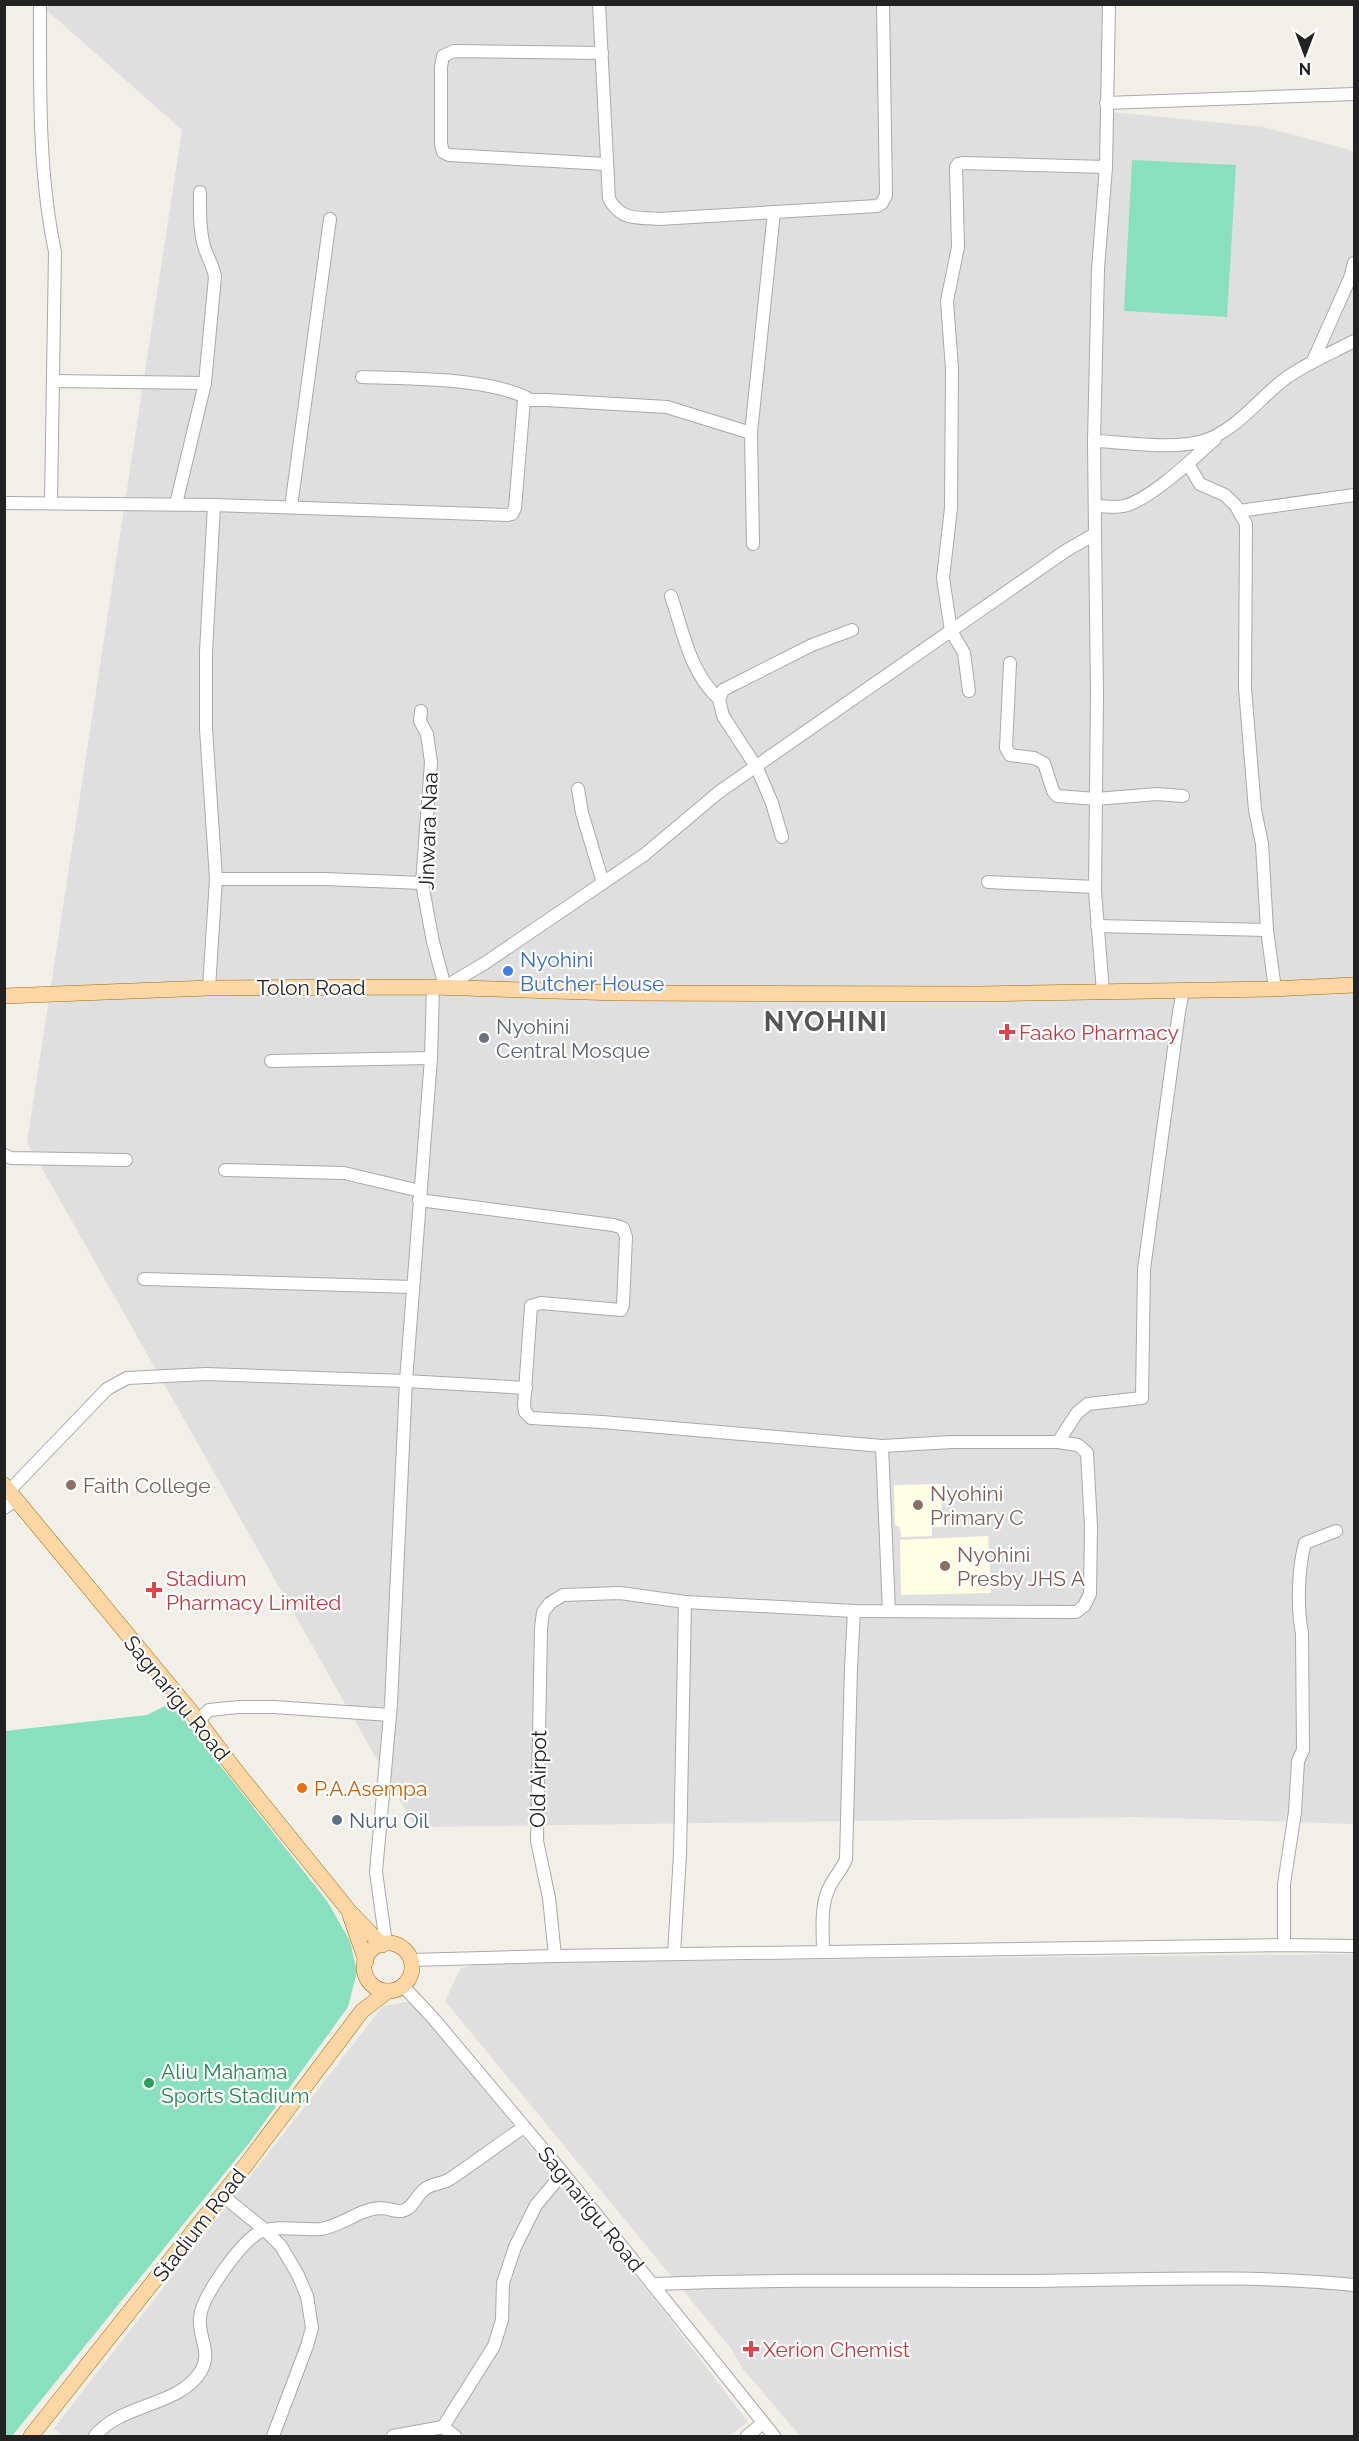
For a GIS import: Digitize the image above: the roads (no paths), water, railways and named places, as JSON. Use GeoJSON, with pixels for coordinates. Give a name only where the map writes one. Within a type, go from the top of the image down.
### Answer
{"type":"FeatureCollection","features":[{"type":"Feature","properties":{"kind":"main road","name":"Tolon Road"},"geometry":{"type":"LineString","coordinates":[[4,996],[209,988],[439,987],[617,993],[1102,992],[1275,989],[1354,985]]}},
{"type":"Feature","properties":{"kind":"main road","name":"Sagnarigu Road"},"geometry":{"type":"LineString","coordinates":[[9,1496],[198,1720],[350,1912],[384,1944]]}},
{"type":"Feature","properties":{"kind":"main road","name":"Sagnarigu Road"},"geometry":{"type":"LineString","coordinates":[[350,1912],[366,1960]]}},
{"type":"Feature","properties":{"kind":"main road"},"geometry":{"type":"LineString","coordinates":[[384,1944],[399,1946],[411,1960],[411,1973],[403,1986],[387,1991],[375,1987],[367,1978],[366,1960],[374,1949],[384,1944]]}},
{"type":"Feature","properties":{"kind":"main road","name":"Stadium Road"},"geometry":{"type":"LineString","coordinates":[[362,2011],[367,1978]]}},
{"type":"Feature","properties":{"kind":"main road","name":"Stadium Road"},"geometry":{"type":"LineString","coordinates":[[36,2434],[362,2011],[387,1991]]}},
{"type":"Feature","properties":{"kind":"street"},"geometry":{"type":"LineString","coordinates":[[40,4],[42,145],[51,231],[56,252],[51,502]]}},
{"type":"Feature","properties":{"kind":"street"},"geometry":{"type":"LineString","coordinates":[[599,4],[609,199],[617,212],[627,217],[659,219],[877,206],[882,203],[886,195],[884,4]]}},
{"type":"Feature","properties":{"kind":"street"},"geometry":{"type":"LineString","coordinates":[[1102,992],[1095,887],[1096,506],[1094,441],[1098,268],[1106,167],[1109,4]]}},
{"type":"Feature","properties":{"kind":"street"},"geometry":{"type":"LineString","coordinates":[[602,52],[454,51],[443,56],[441,144],[442,152],[449,156],[606,164]]}},
{"type":"Feature","properties":{"kind":"street"},"geometry":{"type":"LineString","coordinates":[[1106,103],[1354,94]]}},
{"type":"Feature","properties":{"kind":"street"},"geometry":{"type":"LineString","coordinates":[[969,692],[964,653],[951,631],[943,578],[951,508],[952,369],[947,301],[958,248],[956,167],[964,163],[1106,167]]}},
{"type":"Feature","properties":{"kind":"street"},"geometry":{"type":"LineString","coordinates":[[176,504],[205,383],[215,277],[213,264],[204,248],[200,192]]}},
{"type":"Feature","properties":{"kind":"street"},"geometry":{"type":"LineString","coordinates":[[753,544],[751,433],[774,212]]}},
{"type":"Feature","properties":{"kind":"street"},"geometry":{"type":"LineString","coordinates":[[291,507],[330,219]]}},
{"type":"Feature","properties":{"kind":"street"},"geometry":{"type":"LineString","coordinates":[[1314,361],[1350,278],[1354,263]]}},
{"type":"Feature","properties":{"kind":"street"},"geometry":{"type":"LineString","coordinates":[[1096,506],[1122,507],[1136,502],[1188,464],[1286,378],[1354,341]]}},
{"type":"Feature","properties":{"kind":"street"},"geometry":{"type":"LineString","coordinates":[[362,378],[447,380],[516,392],[529,399]]}},
{"type":"Feature","properties":{"kind":"street"},"geometry":{"type":"LineString","coordinates":[[53,381],[205,383]]}},
{"type":"Feature","properties":{"kind":"street"},"geometry":{"type":"LineString","coordinates":[[4,503],[176,504],[512,514],[515,508],[524,400],[667,407],[751,433]]}},
{"type":"Feature","properties":{"kind":"street"},"geometry":{"type":"LineString","coordinates":[[1094,441],[1182,445],[1204,441],[1225,430]]}},
{"type":"Feature","properties":{"kind":"street"},"geometry":{"type":"LineString","coordinates":[[1188,464],[1200,484],[1225,495],[1239,512],[1245,524],[1245,688],[1255,810],[1262,844],[1267,930],[1275,989]]}},
{"type":"Feature","properties":{"kind":"street"},"geometry":{"type":"LineString","coordinates":[[1239,512],[1354,495]]}},
{"type":"Feature","properties":{"kind":"street"},"geometry":{"type":"LineString","coordinates":[[209,988],[216,879],[206,729],[206,652],[214,505]]}},
{"type":"Feature","properties":{"kind":"street"},"geometry":{"type":"LineString","coordinates":[[439,987],[486,963],[644,855],[719,792],[757,768],[1067,550],[1095,534]]}},
{"type":"Feature","properties":{"kind":"street"},"geometry":{"type":"LineString","coordinates":[[671,596],[685,644],[708,689],[719,699],[723,716],[757,768],[772,803],[782,837]]}},
{"type":"Feature","properties":{"kind":"street"},"geometry":{"type":"LineString","coordinates":[[719,699],[723,690],[812,645],[852,630]]}},
{"type":"Feature","properties":{"kind":"street"},"geometry":{"type":"LineString","coordinates":[[1010,663],[1006,748],[1010,755],[1034,758],[1044,763],[1053,791],[1057,796],[1096,799],[1156,794],[1183,796]]}},
{"type":"Feature","properties":{"kind":"street","name":"Jinwara Naa"},"geometry":{"type":"LineString","coordinates":[[384,1944],[376,1872],[390,1715],[412,1287],[439,987],[422,883],[431,762],[427,734],[420,721],[421,711]]}},
{"type":"Feature","properties":{"kind":"street"},"geometry":{"type":"LineString","coordinates":[[578,789],[582,813],[603,883]]}},
{"type":"Feature","properties":{"kind":"street"},"geometry":{"type":"LineString","coordinates":[[216,879],[324,879],[422,883]]}},
{"type":"Feature","properties":{"kind":"street"},"geometry":{"type":"LineString","coordinates":[[988,882],[1095,887]]}},
{"type":"Feature","properties":{"kind":"street"},"geometry":{"type":"LineString","coordinates":[[1097,926],[1267,930]]}},
{"type":"Feature","properties":{"kind":"street"},"geometry":{"type":"LineString","coordinates":[[1058,1442],[1077,1413],[1088,1404],[1142,1398],[1144,1269],[1179,1012],[1184,990]]}},
{"type":"Feature","properties":{"kind":"street"},"geometry":{"type":"LineString","coordinates":[[271,1061],[431,1058]]}},
{"type":"Feature","properties":{"kind":"street"},"geometry":{"type":"LineString","coordinates":[[4,1155],[11,1158],[126,1160]]}},
{"type":"Feature","properties":{"kind":"street"},"geometry":{"type":"LineString","coordinates":[[225,1170],[344,1173],[419,1196],[623,1228],[626,1237],[621,1310],[541,1303],[531,1306],[525,1388],[525,1412],[531,1418],[882,1446],[952,1442],[1058,1442],[1078,1446],[1087,1453],[1091,1526],[1090,1594],[1084,1606],[1076,1612],[854,1611],[685,1602],[680,1843],[674,1954]]}},
{"type":"Feature","properties":{"kind":"street"},"geometry":{"type":"LineString","coordinates":[[144,1279],[412,1287]]}},
{"type":"Feature","properties":{"kind":"street"},"geometry":{"type":"LineString","coordinates":[[9,1496],[107,1389],[127,1378],[206,1374],[525,1388]]}},
{"type":"Feature","properties":{"kind":"street"},"geometry":{"type":"LineString","coordinates":[[882,1446],[890,1611]]}},
{"type":"Feature","properties":{"kind":"street"},"geometry":{"type":"LineString","coordinates":[[1284,1945],[1284,1884],[1298,1761],[1303,1750],[1302,1633],[1299,1619],[1302,1554],[1305,1543],[1336,1531]]}},
{"type":"Feature","properties":{"kind":"street","name":"Old Airpot"},"geometry":{"type":"LineString","coordinates":[[555,1956],[549,1898],[537,1841],[536,1809],[543,1612],[550,1603],[563,1595],[620,1593],[685,1602]]}},
{"type":"Feature","properties":{"kind":"street"},"geometry":{"type":"LineString","coordinates":[[823,1952],[823,1919],[828,1890],[842,1870],[846,1859],[854,1611]]}},
{"type":"Feature","properties":{"kind":"street"},"geometry":{"type":"LineString","coordinates":[[198,1720],[209,1710],[239,1707],[274,1707],[390,1715]]}},
{"type":"Feature","properties":{"kind":"street"},"geometry":{"type":"LineString","coordinates":[[411,1960],[674,1954],[1284,1945],[1354,1946]]}},
{"type":"Feature","properties":{"kind":"street","name":"Sagnarigu Road"},"geometry":{"type":"LineString","coordinates":[[403,1986],[433,2018],[563,2174],[774,2436]]}},
{"type":"Feature","properties":{"kind":"street"},"geometry":{"type":"LineString","coordinates":[[94,2436],[102,2427],[127,2412],[180,2390],[201,2370],[206,2348],[200,2317],[207,2299],[227,2265],[240,2248],[256,2234],[265,2230],[321,2229],[345,2222],[372,2209],[405,2210],[423,2190],[445,2182],[524,2127]]}},
{"type":"Feature","properties":{"kind":"street"},"geometry":{"type":"LineString","coordinates":[[443,2427],[494,2346],[502,2320],[503,2283],[515,2247],[536,2205],[563,2174]]}},
{"type":"Feature","properties":{"kind":"street"},"geometry":{"type":"LineString","coordinates":[[222,2195],[265,2230],[280,2246],[298,2274],[307,2296],[312,2328],[273,2436]]}},
{"type":"Feature","properties":{"kind":"street"},"geometry":{"type":"LineString","coordinates":[[652,2284],[840,2280],[1298,2280],[1354,2285]]}},
{"type":"Feature","properties":{"kind":"street"},"geometry":{"type":"LineString","coordinates":[[747,2436],[763,2423]]}},
{"type":"Feature","properties":{"kind":"street"},"geometry":{"type":"LineString","coordinates":[[393,2436],[443,2427],[455,2436]]}},
{"type":"Feature","properties":{"kind":"place","name":"Nyohini Butcher House"},"geometry":{"type":"Point","coordinates":[508,971]}},
{"type":"Feature","properties":{"kind":"place","name":"Faako Pharmacy"},"geometry":{"type":"Point","coordinates":[1007,1032]}},
{"type":"Feature","properties":{"kind":"place","name":"Nyohini Central Mosque"},"geometry":{"type":"Point","coordinates":[484,1038]}},
{"type":"Feature","properties":{"kind":"place","name":"Faith College"},"geometry":{"type":"Point","coordinates":[71,1485]}},
{"type":"Feature","properties":{"kind":"place","name":"Nyohini Primary C"},"geometry":{"type":"Point","coordinates":[918,1505]}},
{"type":"Feature","properties":{"kind":"place","name":"Nyohini Presby JHS A"},"geometry":{"type":"Point","coordinates":[945,1566]}},
{"type":"Feature","properties":{"kind":"place","name":"Stadium Pharmacy Limited"},"geometry":{"type":"Point","coordinates":[154,1590]}},
{"type":"Feature","properties":{"kind":"place","name":"P.A.Asempa"},"geometry":{"type":"Point","coordinates":[302,1788]}},
{"type":"Feature","properties":{"kind":"place","name":"Nuru Oil"},"geometry":{"type":"Point","coordinates":[337,1820]}},
{"type":"Feature","properties":{"kind":"place","name":"Aliu Mahama Sports Stadium"},"geometry":{"type":"Point","coordinates":[149,2083]}},
{"type":"Feature","properties":{"kind":"place","name":"Xerion Chemist"},"geometry":{"type":"Point","coordinates":[751,2349]}},
{"type":"Feature","properties":{"kind":"district","name":"NYOHINI"},"geometry":{"type":"Point","coordinates":[826,1021]}}]}
